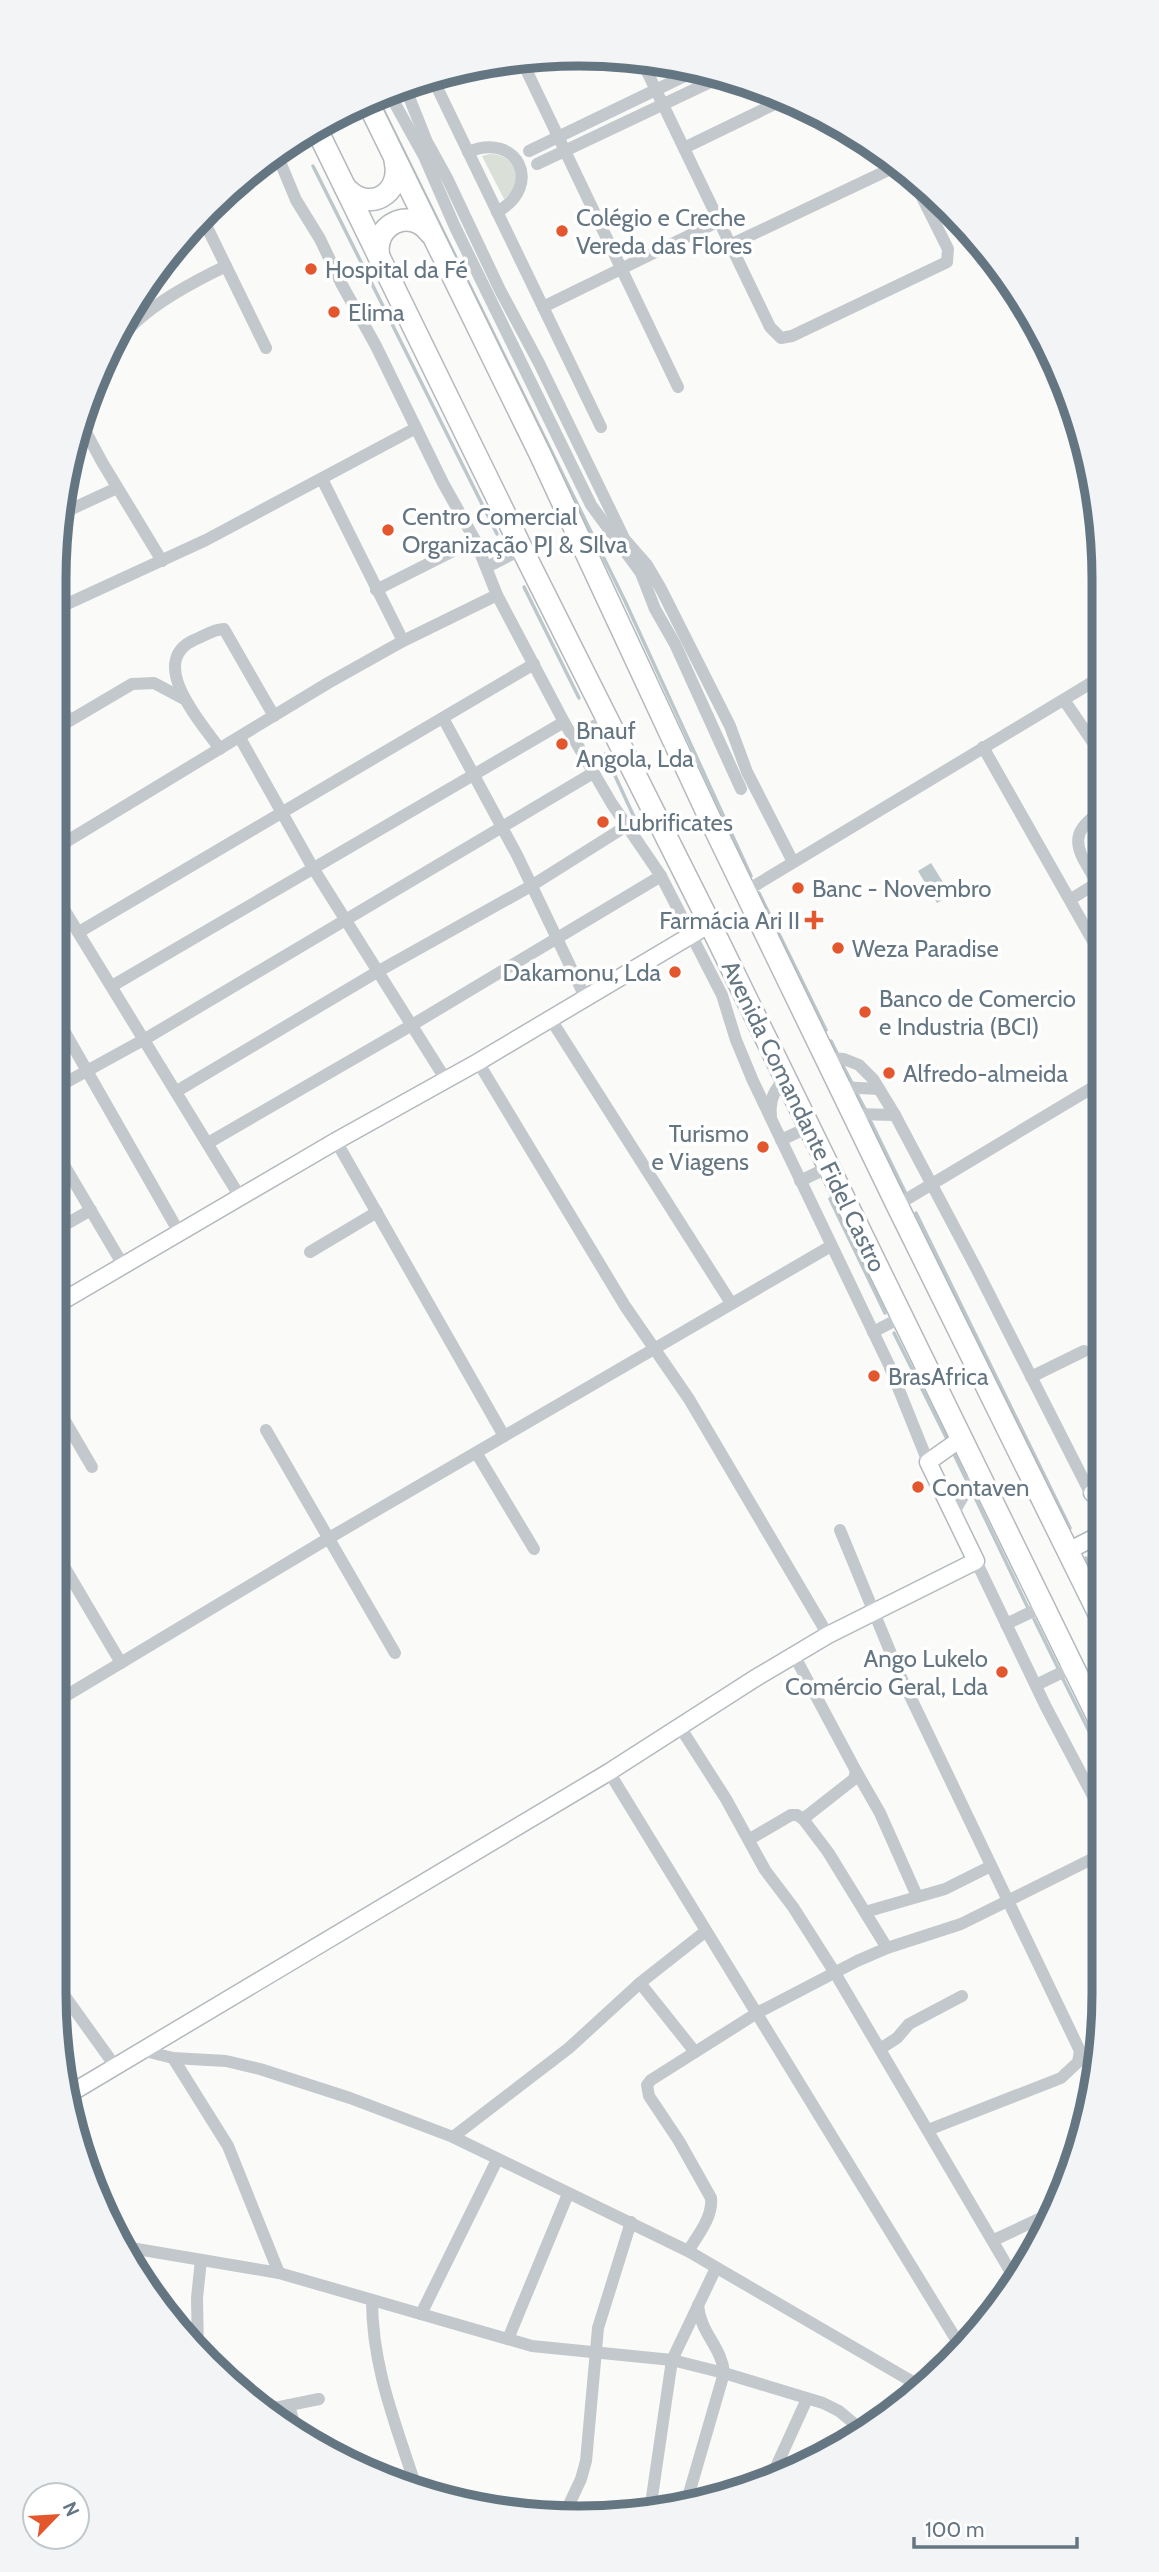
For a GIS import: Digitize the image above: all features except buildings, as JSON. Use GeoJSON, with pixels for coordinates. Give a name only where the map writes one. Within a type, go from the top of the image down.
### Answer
{"type":"FeatureCollection","features":[{"type":"Feature","properties":{"kind":"highway","name":"Avenida Comandante Fidel Castro"},"geometry":{"type":"LineString","coordinates":[[372,111],[557,489],[897,1205],[1092,1600]]}},
{"type":"Feature","properties":{"kind":"highway","name":"Avenida Comandante Fidel Castro"},"geometry":{"type":"LineString","coordinates":[[320,137],[710,924],[1092,1706]]}},
{"type":"Feature","properties":{"kind":"highway"},"geometry":{"type":"LineString","coordinates":[[342,182],[351,194],[359,198],[368,200],[381,197],[389,192],[396,180],[394,157]]}},
{"type":"Feature","properties":{"kind":"highway"},"geometry":{"type":"LineString","coordinates":[[380,259],[378,240],[383,231],[394,222],[413,220],[422,224],[431,235]]}},
{"type":"Feature","properties":{"kind":"street"},"geometry":{"type":"LineString","coordinates":[[526,70],[678,387]]}},
{"type":"Feature","properties":{"kind":"street"},"geometry":{"type":"LineString","coordinates":[[647,71],[770,327],[778,337],[787,339],[947,262],[948,249],[923,199]]}},
{"type":"Feature","properties":{"kind":"street"},"geometry":{"type":"LineString","coordinates":[[468,152],[491,146],[522,155],[683,77]]}},
{"type":"Feature","properties":{"kind":"street"},"geometry":{"type":"LineString","coordinates":[[497,212],[511,203],[518,194],[528,169],[708,83]]}},
{"type":"Feature","properties":{"kind":"street"},"geometry":{"type":"LineString","coordinates":[[437,87],[601,427]]}},
{"type":"Feature","properties":{"kind":"street"},"geometry":{"type":"LineString","coordinates":[[408,97],[427,142],[622,536]]}},
{"type":"Feature","properties":{"kind":"street"},"geometry":{"type":"LineString","coordinates":[[394,102],[424,156],[455,227],[591,505],[641,573],[655,609],[687,668],[741,789]]}},
{"type":"Feature","properties":{"kind":"street"},"geometry":{"type":"LineString","coordinates":[[684,148],[772,105]]}},
{"type":"Feature","properties":{"kind":"street"},"geometry":{"type":"LineString","coordinates":[[522,155],[528,169]]}},
{"type":"Feature","properties":{"kind":"street"},"geometry":{"type":"LineString","coordinates":[[281,163],[296,200],[320,239],[443,483],[475,540],[497,595],[564,722],[612,804],[661,876],[722,995],[736,1040],[894,1376],[928,1462],[1092,1794]]}},
{"type":"Feature","properties":{"kind":"street"},"geometry":{"type":"LineString","coordinates":[[730,245],[888,170]]}},
{"type":"Feature","properties":{"kind":"street"},"geometry":{"type":"LineString","coordinates":[[543,307],[719,222]]}},
{"type":"Feature","properties":{"kind":"street"},"geometry":{"type":"LineString","coordinates":[[207,227],[266,348]]}},
{"type":"Feature","properties":{"kind":"street"},"geometry":{"type":"LineString","coordinates":[[136,321],[196,280],[226,266]]}},
{"type":"Feature","properties":{"kind":"street"},"geometry":{"type":"LineString","coordinates":[[144,309],[146,313]]}},
{"type":"Feature","properties":{"kind":"street"},"geometry":{"type":"LineString","coordinates":[[66,605],[162,561],[416,428]]}},
{"type":"Feature","properties":{"kind":"street"},"geometry":{"type":"LineString","coordinates":[[88,435],[162,561]]}},
{"type":"Feature","properties":{"kind":"street"},"geometry":{"type":"LineString","coordinates":[[321,479],[403,641]]}},
{"type":"Feature","properties":{"kind":"street"},"geometry":{"type":"LineString","coordinates":[[72,509],[117,488]]}},
{"type":"Feature","properties":{"kind":"street"},"geometry":{"type":"LineString","coordinates":[[591,505],[647,565],[730,726],[747,772],[793,862]]}},
{"type":"Feature","properties":{"kind":"street"},"geometry":{"type":"LineString","coordinates":[[376,590],[475,540]]}},
{"type":"Feature","properties":{"kind":"street"},"geometry":{"type":"LineString","coordinates":[[487,567],[522,549]]}},
{"type":"Feature","properties":{"kind":"street"},"geometry":{"type":"LineString","coordinates":[[66,842],[403,641],[497,595]]}},
{"type":"Feature","properties":{"kind":"street"},"geometry":{"type":"LineString","coordinates":[[220,749],[184,699],[177,677],[179,650],[192,641],[221,628],[229,633],[274,716]]}},
{"type":"Feature","properties":{"kind":"street"},"geometry":{"type":"LineString","coordinates":[[79,932],[282,815],[534,664]]}},
{"type":"Feature","properties":{"kind":"street"},"geometry":{"type":"LineString","coordinates":[[746,891],[1092,682]]}},
{"type":"Feature","properties":{"kind":"street"},"geometry":{"type":"LineString","coordinates":[[66,722],[132,684],[154,683],[184,699]]}},
{"type":"Feature","properties":{"kind":"street"},"geometry":{"type":"LineString","coordinates":[[1064,699],[1092,741]]}},
{"type":"Feature","properties":{"kind":"street"},"geometry":{"type":"LineString","coordinates":[[66,715],[69,720]]}},
{"type":"Feature","properties":{"kind":"street"},"geometry":{"type":"LineString","coordinates":[[443,718],[531,886],[584,997]]}},
{"type":"Feature","properties":{"kind":"street"},"geometry":{"type":"LineString","coordinates":[[572,737],[608,719]]}},
{"type":"Feature","properties":{"kind":"street"},"geometry":{"type":"LineString","coordinates":[[112,986],[564,722]]}},
{"type":"Feature","properties":{"kind":"street"},"geometry":{"type":"LineString","coordinates":[[240,738],[313,868],[446,1080]]}},
{"type":"Feature","properties":{"kind":"street"},"geometry":{"type":"LineString","coordinates":[[983,747],[1092,939]]}},
{"type":"Feature","properties":{"kind":"street"},"geometry":{"type":"LineString","coordinates":[[66,1082],[145,1039],[593,773]]}},
{"type":"Feature","properties":{"kind":"street"},"geometry":{"type":"LineString","coordinates":[[1092,819],[1080,831],[1077,843],[1092,872]]}},
{"type":"Feature","properties":{"kind":"street"},"geometry":{"type":"LineString","coordinates":[[177,1091],[377,972],[531,886],[628,825]]}},
{"type":"Feature","properties":{"kind":"street"},"geometry":{"type":"LineString","coordinates":[[208,1143],[661,876]]}},
{"type":"Feature","properties":{"kind":"street"},"geometry":{"type":"LineString","coordinates":[[1070,899],[1092,888]]}},
{"type":"Feature","properties":{"kind":"street"},"geometry":{"type":"LineString","coordinates":[[66,912],[240,1197]]}},
{"type":"Feature","properties":{"kind":"street"},"geometry":{"type":"LineString","coordinates":[[66,1299],[478,1062],[710,924]]}},
{"type":"Feature","properties":{"kind":"street"},"geometry":{"type":"LineString","coordinates":[[550,1018],[731,1303]]}},
{"type":"Feature","properties":{"kind":"street"},"geometry":{"type":"LineString","coordinates":[[66,1033],[180,1234]]}},
{"type":"Feature","properties":{"kind":"street"},"geometry":{"type":"LineString","coordinates":[[826,1058],[844,1059],[859,1065],[873,1079],[895,1115],[1031,1377],[1092,1481]]}},
{"type":"Feature","properties":{"kind":"street"},"geometry":{"type":"LineString","coordinates":[[478,1062],[625,1306],[689,1399],[828,1635]]}},
{"type":"Feature","properties":{"kind":"street"},"geometry":{"type":"LineString","coordinates":[[773,1122],[771,1099],[778,1086],[786,1079]]}},
{"type":"Feature","properties":{"kind":"street"},"geometry":{"type":"LineString","coordinates":[[841,1087],[879,1089]]}},
{"type":"Feature","properties":{"kind":"street"},"geometry":{"type":"LineString","coordinates":[[897,1205],[1092,1088]]}},
{"type":"Feature","properties":{"kind":"street"},"geometry":{"type":"LineString","coordinates":[[853,1114],[895,1115]]}},
{"type":"Feature","properties":{"kind":"street"},"geometry":{"type":"LineString","coordinates":[[781,1140],[809,1126]]}},
{"type":"Feature","properties":{"kind":"street"},"geometry":{"type":"LineString","coordinates":[[337,1141],[504,1436]]}},
{"type":"Feature","properties":{"kind":"street"},"geometry":{"type":"LineString","coordinates":[[800,1181],[829,1167]]}},
{"type":"Feature","properties":{"kind":"street"},"geometry":{"type":"LineString","coordinates":[[66,1171],[123,1265]]}},
{"type":"Feature","properties":{"kind":"street"},"geometry":{"type":"LineString","coordinates":[[66,1224],[91,1210]]}},
{"type":"Feature","properties":{"kind":"street"},"geometry":{"type":"LineString","coordinates":[[310,1252],[377,1212]]}},
{"type":"Feature","properties":{"kind":"street"},"geometry":{"type":"LineString","coordinates":[[66,1695],[329,1538],[831,1246]]}},
{"type":"Feature","properties":{"kind":"street"},"geometry":{"type":"LineString","coordinates":[[873,1332],[902,1317]]}},
{"type":"Feature","properties":{"kind":"street"},"geometry":{"type":"LineString","coordinates":[[1031,1377],[1084,1351]]}},
{"type":"Feature","properties":{"kind":"street"},"geometry":{"type":"LineString","coordinates":[[66,1423],[92,1467]]}},
{"type":"Feature","properties":{"kind":"street"},"geometry":{"type":"LineString","coordinates":[[266,1430],[395,1653]]}},
{"type":"Feature","properties":{"kind":"street"},"geometry":{"type":"LineString","coordinates":[[928,1462],[962,1438]]}},
{"type":"Feature","properties":{"kind":"street"},"geometry":{"type":"LineString","coordinates":[[477,1454],[534,1549]]}},
{"type":"Feature","properties":{"kind":"street"},"geometry":{"type":"LineString","coordinates":[[953,1514],[978,1470]]}},
{"type":"Feature","properties":{"kind":"street"},"geometry":{"type":"LineString","coordinates":[[840,1530],[899,1672],[1077,2041],[1080,2056],[1071,2070],[1061,2078],[928,2130]]}},
{"type":"Feature","properties":{"kind":"street"},"geometry":{"type":"LineString","coordinates":[[1068,1551],[1092,1539]]}},
{"type":"Feature","properties":{"kind":"street"},"geometry":{"type":"LineString","coordinates":[[76,2090],[609,1772],[828,1635],[976,1561]]}},
{"type":"Feature","properties":{"kind":"street"},"geometry":{"type":"LineString","coordinates":[[66,1570],[121,1663]]}},
{"type":"Feature","properties":{"kind":"street"},"geometry":{"type":"LineString","coordinates":[[1006,1624],[1044,1606]]}},
{"type":"Feature","properties":{"kind":"street"},"geometry":{"type":"LineString","coordinates":[[794,1655],[880,1813],[917,1896]]}},
{"type":"Feature","properties":{"kind":"street"},"geometry":{"type":"LineString","coordinates":[[1036,1685],[1073,1667]]}},
{"type":"Feature","properties":{"kind":"street"},"geometry":{"type":"LineString","coordinates":[[680,1727],[750,1839],[765,1870],[793,1907],[835,1973],[1010,2271]]}},
{"type":"Feature","properties":{"kind":"street"},"geometry":{"type":"LineString","coordinates":[[803,1819],[854,1779],[856,1771]]}},
{"type":"Feature","properties":{"kind":"street"},"geometry":{"type":"LineString","coordinates":[[609,1772],[956,2340]]}},
{"type":"Feature","properties":{"kind":"street"},"geometry":{"type":"LineString","coordinates":[[750,1839],[791,1815],[803,1819],[828,1852],[887,1948]]}},
{"type":"Feature","properties":{"kind":"street"},"geometry":{"type":"LineString","coordinates":[[688,2251],[712,2206],[710,2197],[679,2141],[649,2096],[647,2085],[651,2080],[757,2012],[887,1948],[961,1924],[1092,1859]]}},
{"type":"Feature","properties":{"kind":"street"},"geometry":{"type":"LineString","coordinates":[[865,1912],[945,1889],[991,1866]]}},
{"type":"Feature","properties":{"kind":"street"},"geometry":{"type":"LineString","coordinates":[[453,2137],[569,2048],[640,1983],[706,1931]]}},
{"type":"Feature","properties":{"kind":"street"},"geometry":{"type":"LineString","coordinates":[[640,1983],[695,2052]]}},
{"type":"Feature","properties":{"kind":"street"},"geometry":{"type":"LineString","coordinates":[[880,2049],[897,2038],[909,2024],[962,1996]]}},
{"type":"Feature","properties":{"kind":"street"},"geometry":{"type":"LineString","coordinates":[[66,1998],[115,2066]]}},
{"type":"Feature","properties":{"kind":"street"},"geometry":{"type":"LineString","coordinates":[[141,2050],[173,2059],[226,2062],[260,2069],[349,2098],[453,2137],[688,2251],[913,2382]]}},
{"type":"Feature","properties":{"kind":"street"},"geometry":{"type":"LineString","coordinates":[[173,2059],[228,2146],[279,2273]]}},
{"type":"Feature","properties":{"kind":"street"},"geometry":{"type":"LineString","coordinates":[[421,2314],[497,2160]]}},
{"type":"Feature","properties":{"kind":"street"},"geometry":{"type":"LineString","coordinates":[[508,2339],[568,2194]]}},
{"type":"Feature","properties":{"kind":"street"},"geometry":{"type":"LineString","coordinates":[[994,2240],[1040,2218]]}},
{"type":"Feature","properties":{"kind":"street"},"geometry":{"type":"LineString","coordinates":[[569,2505],[586,2461],[601,2313],[631,2222]]}},
{"type":"Feature","properties":{"kind":"street"},"geometry":{"type":"LineString","coordinates":[[134,2247],[279,2273],[531,2346],[672,2360],[807,2399],[839,2411],[856,2425]]}},
{"type":"Feature","properties":{"kind":"street"},"geometry":{"type":"LineString","coordinates":[[198,2335],[197,2298],[201,2260]]}},
{"type":"Feature","properties":{"kind":"street"},"geometry":{"type":"LineString","coordinates":[[651,2500],[672,2360],[716,2268]]}},
{"type":"Feature","properties":{"kind":"street"},"geometry":{"type":"LineString","coordinates":[[372,2300],[372,2332],[378,2367],[413,2477]]}},
{"type":"Feature","properties":{"kind":"street"},"geometry":{"type":"LineString","coordinates":[[689,2494],[724,2373],[719,2355],[703,2327],[698,2304]]}},
{"type":"Feature","properties":{"kind":"street"},"geometry":{"type":"LineString","coordinates":[[278,2407],[319,2399]]}},
{"type":"Feature","properties":{"kind":"street"},"geometry":{"type":"LineString","coordinates":[[776,2466],[807,2399]]}},
{"type":"Feature","properties":{"kind":"street"},"geometry":{"type":"LineString","coordinates":[[289,2405],[292,2418]]}},
{"type":"Feature","properties":{"kind":"shaded area"},"geometry":{"type":"Polygon","coordinates":[[[490,154],[507,159],[515,171],[515,186],[504,199],[482,156],[490,154]]]}},
{"type":"Feature","properties":{"kind":"shaded area"},"geometry":{"type":"Polygon","coordinates":[[[931,863],[951,895],[937,903],[918,871],[931,863]]]}},
{"type":"Feature","properties":{"kind":"waterway"},"geometry":{"type":"LineString","coordinates":[[382,107],[625,601],[751,876]]}},
{"type":"Feature","properties":{"kind":"waterway"},"geometry":{"type":"LineString","coordinates":[[313,166],[497,534]]}},
{"type":"Feature","properties":{"kind":"waterway"},"geometry":{"type":"LineString","coordinates":[[524,587],[579,698]]}},
{"type":"Feature","properties":{"kind":"waterway"},"geometry":{"type":"LineString","coordinates":[[605,754],[635,819]]}},
{"type":"Feature","properties":{"kind":"waterway"},"geometry":{"type":"LineString","coordinates":[[759,893],[826,1030]]}},
{"type":"Feature","properties":{"kind":"waterway"},"geometry":{"type":"LineString","coordinates":[[831,1041],[838,1055]]}},
{"type":"Feature","properties":{"kind":"waterway"},"geometry":{"type":"LineString","coordinates":[[841,1062],[852,1083]]}},
{"type":"Feature","properties":{"kind":"waterway"},"geometry":{"type":"LineString","coordinates":[[855,1090],[866,1111]]}},
{"type":"Feature","properties":{"kind":"waterway"},"geometry":{"type":"LineString","coordinates":[[869,1118],[907,1196]]}},
{"type":"Feature","properties":{"kind":"waterway"},"geometry":{"type":"LineString","coordinates":[[830,1199],[885,1313]]}},
{"type":"Feature","properties":{"kind":"waterway"},"geometry":{"type":"LineString","coordinates":[[916,1213],[1070,1528]]}},
{"type":"Feature","properties":{"kind":"waterway"},"geometry":{"type":"LineString","coordinates":[[894,1333],[947,1439]]}},
{"type":"Feature","properties":{"kind":"waterway"},"geometry":{"type":"LineString","coordinates":[[953,1452],[966,1479]]}},
{"type":"Feature","properties":{"kind":"waterway"},"geometry":{"type":"LineString","coordinates":[[973,1493],[1028,1608]]}},
{"type":"Feature","properties":{"kind":"waterway"},"geometry":{"type":"LineString","coordinates":[[1086,1558],[1092,1570]]}},
{"type":"Feature","properties":{"kind":"waterway"},"geometry":{"type":"LineString","coordinates":[[1034,1619],[1059,1670]]}},
{"type":"Feature","properties":{"kind":"waterway"},"geometry":{"type":"LineString","coordinates":[[1062,1677],[1092,1737]]}},
{"type":"Feature","properties":{"kind":"place","name":"Colégio e Creche Vereda das Flores"},"geometry":{"type":"Point","coordinates":[562,231]}},
{"type":"Feature","properties":{"kind":"place","name":"Hospital da Fé"},"geometry":{"type":"Point","coordinates":[311,269]}},
{"type":"Feature","properties":{"kind":"place","name":"Elima"},"geometry":{"type":"Point","coordinates":[334,312]}},
{"type":"Feature","properties":{"kind":"place","name":"Centro Comercial Organização PJ & SIlva"},"geometry":{"type":"Point","coordinates":[388,530]}},
{"type":"Feature","properties":{"kind":"place","name":"Bnauf Angola, Lda"},"geometry":{"type":"Point","coordinates":[562,744]}},
{"type":"Feature","properties":{"kind":"place","name":"Lubrificates"},"geometry":{"type":"Point","coordinates":[603,822]}},
{"type":"Feature","properties":{"kind":"place","name":"Banc - Novembro"},"geometry":{"type":"Point","coordinates":[798,888]}},
{"type":"Feature","properties":{"kind":"place","name":"Farmácia Ari II"},"geometry":{"type":"Point","coordinates":[814,920]}},
{"type":"Feature","properties":{"kind":"place","name":"Weza Paradise"},"geometry":{"type":"Point","coordinates":[838,948]}},
{"type":"Feature","properties":{"kind":"place","name":"Dakamonu, Lda"},"geometry":{"type":"Point","coordinates":[675,972]}},
{"type":"Feature","properties":{"kind":"place","name":"Banco de Comercio e Industria (BCI)"},"geometry":{"type":"Point","coordinates":[865,1012]}},
{"type":"Feature","properties":{"kind":"place","name":"Alfredo-almeida"},"geometry":{"type":"Point","coordinates":[889,1073]}},
{"type":"Feature","properties":{"kind":"place","name":"Turismo e Viagens"},"geometry":{"type":"Point","coordinates":[763,1147]}},
{"type":"Feature","properties":{"kind":"place","name":"BrasAfrica"},"geometry":{"type":"Point","coordinates":[874,1376]}},
{"type":"Feature","properties":{"kind":"place","name":"Contaven"},"geometry":{"type":"Point","coordinates":[918,1487]}},
{"type":"Feature","properties":{"kind":"place","name":"Ango Lukelo Comércio Geral, Lda"},"geometry":{"type":"Point","coordinates":[1002,1672]}}]}
